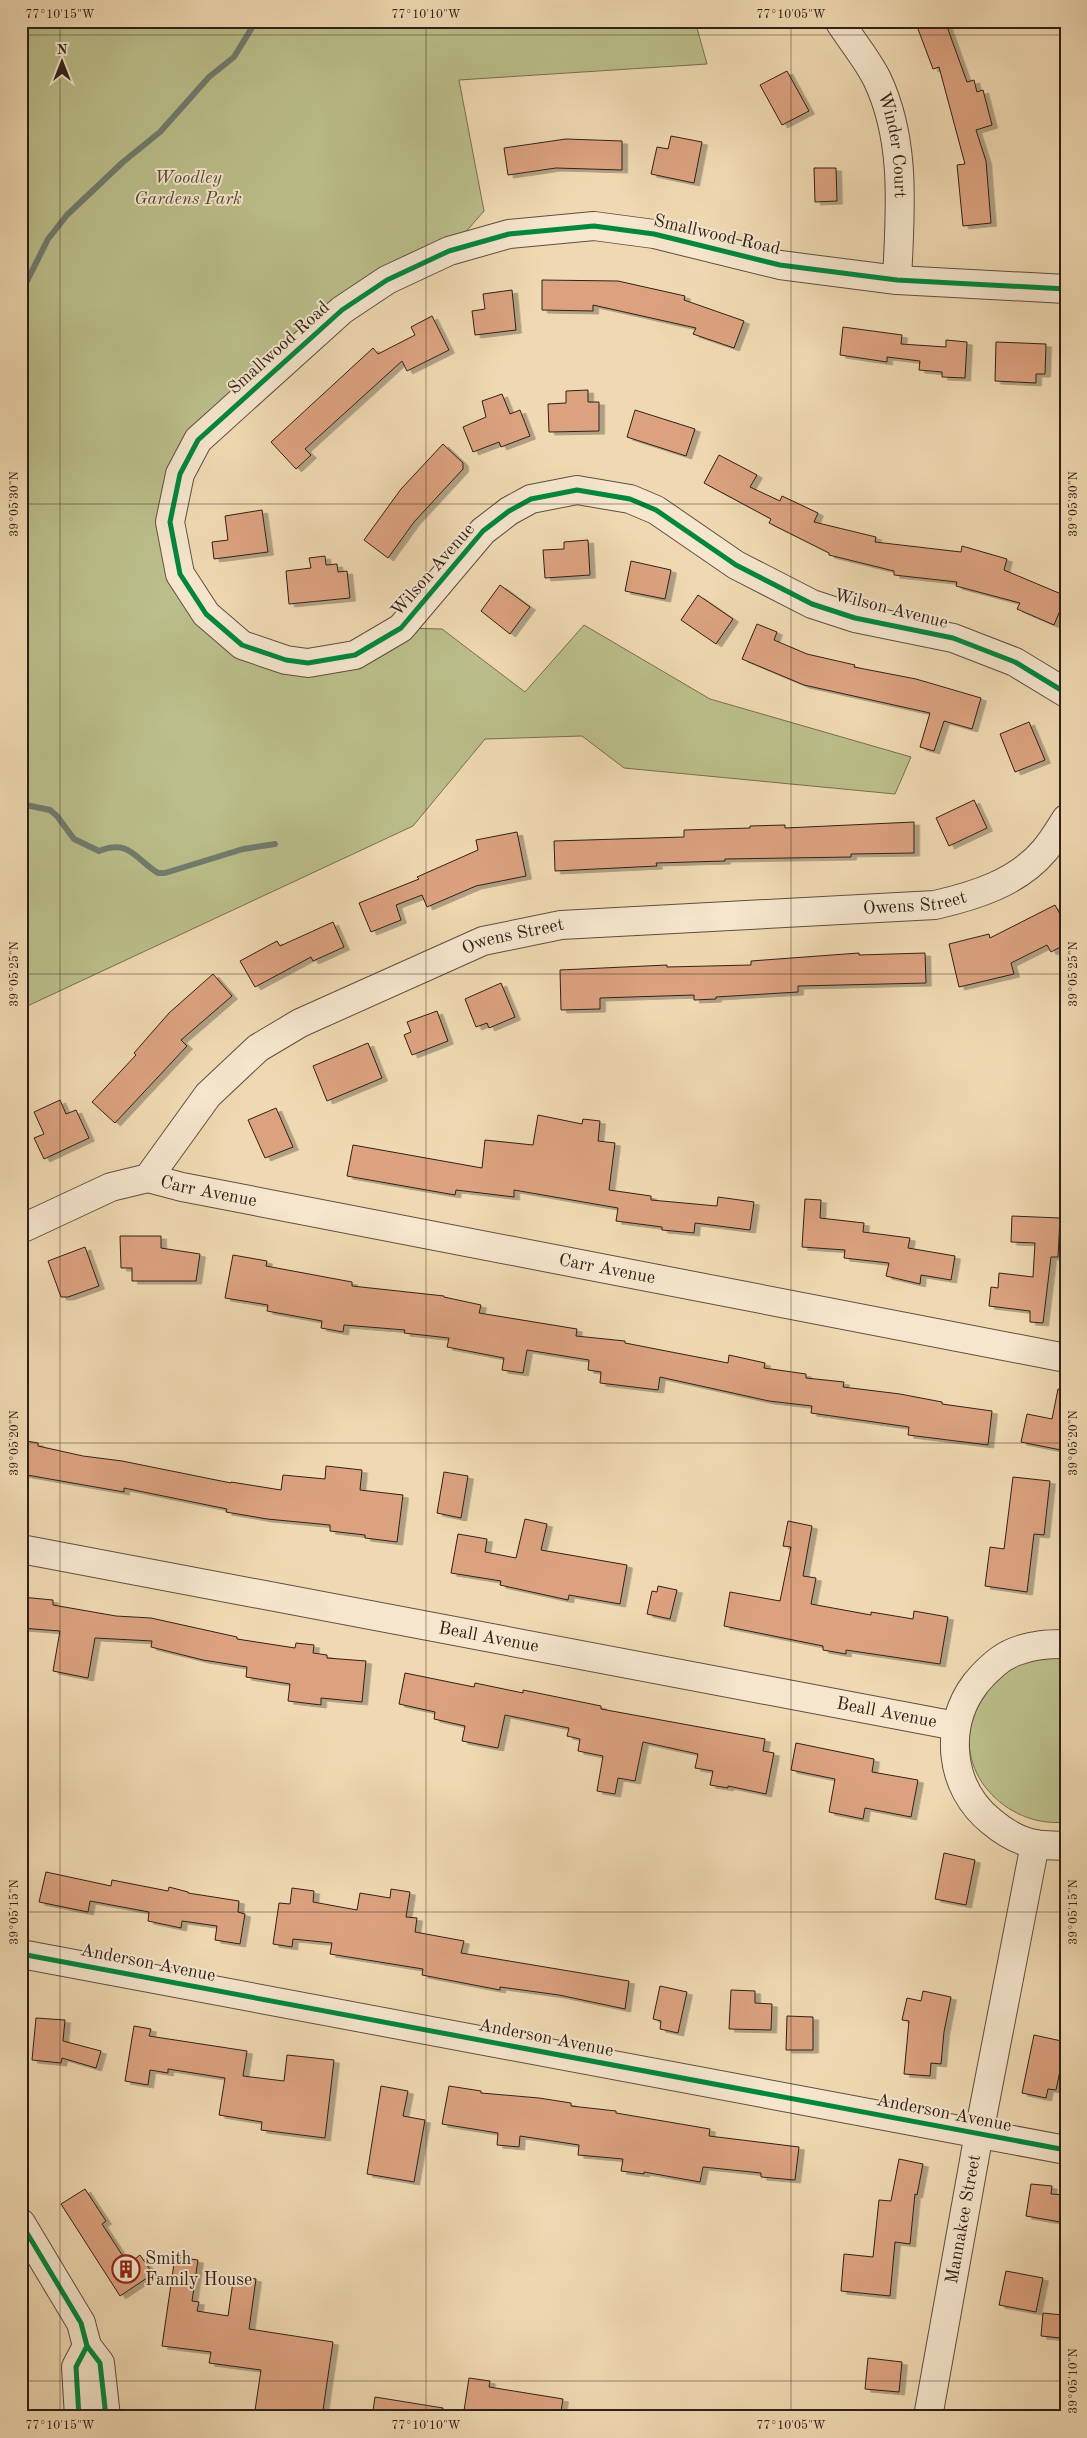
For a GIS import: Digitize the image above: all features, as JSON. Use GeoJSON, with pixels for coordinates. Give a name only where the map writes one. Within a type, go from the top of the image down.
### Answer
{"type":"FeatureCollection","features":[{"type":"Feature","properties":{"kind":"street","name":"Winder Court"},"geometry":{"type":"LineString","coordinates":[[838,21],[877,79],[893,127],[901,185],[897,280]]}},
{"type":"Feature","properties":{"kind":"street","name":"Smallwood Road"},"geometry":{"type":"LineString","coordinates":[[180,474],[198,440],[342,310],[387,280],[449,250],[509,234],[594,226],[654,234],[780,265],[897,280],[1066,289]]}},
{"type":"Feature","properties":{"kind":"street","name":"Wilson Avenue"},"geometry":{"type":"LineString","coordinates":[[180,474],[170,522],[180,574],[206,614],[242,645],[286,660],[308,663],[354,655],[362,651],[401,628],[483,531],[509,511],[531,499],[577,490],[630,499],[656,510],[736,565],[812,604],[854,618],[953,638],[1015,662],[1066,693]]}},
{"type":"Feature","properties":{"kind":"street","name":"Owens Street"},"geometry":{"type":"LineString","coordinates":[[148,1178],[208,1094],[258,1048],[300,1022],[483,942],[561,924],[935,905],[975,896],[1017,874],[1044,852],[1066,819]]}},
{"type":"Feature","properties":{"kind":"street"},"geometry":{"type":"LineString","coordinates":[[21,1229],[111,1187],[148,1178]]}},
{"type":"Feature","properties":{"kind":"street","name":"Carr Avenue"},"geometry":{"type":"LineString","coordinates":[[148,1178],[182,1187],[1066,1358]]}},
{"type":"Feature","properties":{"kind":"street","name":"Beall Avenue"},"geometry":{"type":"LineString","coordinates":[[21,1549],[956,1726]]}},
{"type":"Feature","properties":{"kind":"street"},"geometry":{"type":"LineString","coordinates":[[1066,1644],[1043,1644],[1012,1653],[986,1671],[966,1696],[956,1726],[955,1757],[963,1787],[976,1807],[1005,1833],[1035,1844],[1066,1846]]}},
{"type":"Feature","properties":{"kind":"street","name":"Mannakee Street"},"geometry":{"type":"LineString","coordinates":[[928,2417],[979,2134],[1035,1844]]}},
{"type":"Feature","properties":{"kind":"street","name":"Anderson Avenue"},"geometry":{"type":"LineString","coordinates":[[21,1954],[1066,2150]]}},
{"type":"Feature","properties":{"kind":"street"},"geometry":{"type":"LineString","coordinates":[[21,2223],[81,2323],[87,2346],[100,2362],[106,2417]]}},
{"type":"Feature","properties":{"kind":"street"},"geometry":{"type":"LineString","coordinates":[[79,2417],[76,2367],[87,2346]]}},
{"type":"Feature","properties":{"kind":"green space","name":"Woodley Gardens Park"},"geometry":{"type":"Polygon","coordinates":[[[21,21],[695,21],[707,64],[459,80],[484,211],[449,251],[387,280],[198,440],[170,522],[206,614],[286,660],[401,628],[442,629],[525,692],[584,625],[710,699],[911,757],[895,794],[624,768],[582,736],[485,739],[413,826],[21,1009],[21,21]]]}},
{"type":"Feature","properties":{"kind":"green space"},"geometry":{"type":"Polygon","coordinates":[[[1066,1654],[1066,1822],[1044,1822],[1023,1816],[1004,1805],[988,1791],[977,1773],[970,1753],[970,1732],[984,1691],[1013,1665],[1028,1659],[1066,1654]]]}},
{"type":"Feature","properties":{"kind":"building"},"geometry":{"type":"Polygon","coordinates":[[[915,21],[945,21],[967,82],[974,80],[977,92],[983,90],[992,125],[976,130],[986,161],[991,223],[963,226],[957,165],[965,164],[939,67],[933,69],[915,21]]]}},
{"type":"Feature","properties":{"kind":"building"},"geometry":{"type":"Polygon","coordinates":[[[787,71],[809,111],[782,125],[760,85],[787,71]]]}},
{"type":"Feature","properties":{"kind":"building"},"geometry":{"type":"Polygon","coordinates":[[[671,136],[702,142],[694,183],[651,174],[657,147],[668,149],[671,136]]]}},
{"type":"Feature","properties":{"kind":"building"},"geometry":{"type":"Polygon","coordinates":[[[566,139],[622,141],[622,170],[556,168],[508,175],[504,148],[566,139]]]}},
{"type":"Feature","properties":{"kind":"building"},"geometry":{"type":"Polygon","coordinates":[[[814,168],[836,168],[837,201],[815,202],[814,168]]]}},
{"type":"Feature","properties":{"kind":"building"},"geometry":{"type":"Polygon","coordinates":[[[542,280],[618,281],[685,296],[684,300],[744,321],[734,348],[693,334],[696,328],[593,305],[593,311],[542,310],[542,280]]]}},
{"type":"Feature","properties":{"kind":"building"},"geometry":{"type":"Polygon","coordinates":[[[512,290],[516,330],[475,335],[472,311],[485,309],[483,294],[512,290]]]}},
{"type":"Feature","properties":{"kind":"building"},"geometry":{"type":"Polygon","coordinates":[[[432,316],[449,350],[407,371],[402,361],[305,449],[311,455],[296,469],[271,442],[373,348],[378,354],[415,335],[411,327],[432,316]]]}},
{"type":"Feature","properties":{"kind":"building"},"geometry":{"type":"Polygon","coordinates":[[[843,327],[902,335],[901,344],[946,347],[946,340],[967,342],[965,378],[942,377],[942,372],[919,370],[920,361],[887,357],[887,362],[840,355],[843,327]]]}},
{"type":"Feature","properties":{"kind":"building"},"geometry":{"type":"Polygon","coordinates":[[[996,342],[1046,344],[1045,374],[1036,374],[1036,383],[995,381],[996,342]]]}},
{"type":"Feature","properties":{"kind":"building"},"geometry":{"type":"Polygon","coordinates":[[[588,390],[588,402],[599,402],[599,431],[549,432],[548,404],[566,403],[566,391],[588,390]]]}},
{"type":"Feature","properties":{"kind":"building"},"geometry":{"type":"Polygon","coordinates":[[[502,394],[510,414],[520,410],[530,436],[501,447],[499,442],[473,452],[463,427],[486,417],[482,401],[502,394]]]}},
{"type":"Feature","properties":{"kind":"building"},"geometry":{"type":"Polygon","coordinates":[[[635,410],[695,429],[686,456],[627,437],[635,410]]]}},
{"type":"Feature","properties":{"kind":"building"},"geometry":{"type":"Polygon","coordinates":[[[443,444],[463,463],[463,469],[414,522],[388,558],[364,540],[401,489],[443,444]]]}},
{"type":"Feature","properties":{"kind":"building"},"geometry":{"type":"Polygon","coordinates":[[[719,455],[757,475],[750,487],[780,501],[782,496],[818,513],[814,522],[876,537],[875,542],[961,552],[962,546],[1007,559],[1004,570],[1066,596],[1054,625],[1017,609],[1020,603],[956,586],[957,582],[894,575],[894,571],[829,555],[829,553],[769,523],[771,519],[704,483],[719,455]]]}},
{"type":"Feature","properties":{"kind":"building"},"geometry":{"type":"Polygon","coordinates":[[[262,510],[268,552],[214,559],[212,542],[228,540],[225,516],[262,510]]]}},
{"type":"Feature","properties":{"kind":"building"},"geometry":{"type":"Polygon","coordinates":[[[588,540],[590,575],[545,578],[543,550],[564,549],[564,542],[588,540]]]}},
{"type":"Feature","properties":{"kind":"building"},"geometry":{"type":"Polygon","coordinates":[[[325,556],[326,565],[337,564],[338,572],[347,571],[350,598],[289,604],[286,571],[311,568],[309,558],[325,556]]]}},
{"type":"Feature","properties":{"kind":"building"},"geometry":{"type":"Polygon","coordinates":[[[631,561],[671,570],[665,599],[625,591],[631,561]]]}},
{"type":"Feature","properties":{"kind":"building"},"geometry":{"type":"Polygon","coordinates":[[[500,585],[530,607],[510,634],[481,611],[500,585]]]}},
{"type":"Feature","properties":{"kind":"building"},"geometry":{"type":"Polygon","coordinates":[[[698,595],[733,619],[716,644],[681,620],[698,595]]]}},
{"type":"Feature","properties":{"kind":"building"},"geometry":{"type":"Polygon","coordinates":[[[757,624],[777,632],[774,640],[807,654],[855,665],[854,667],[916,679],[981,698],[972,729],[944,721],[934,751],[920,747],[930,713],[804,685],[742,659],[757,624]]]}},
{"type":"Feature","properties":{"kind":"building"},"geometry":{"type":"Polygon","coordinates":[[[1029,722],[1045,760],[1015,772],[1000,734],[1029,722]]]}},
{"type":"Feature","properties":{"kind":"building"},"geometry":{"type":"Polygon","coordinates":[[[974,800],[987,828],[949,846],[936,818],[974,800]]]}},
{"type":"Feature","properties":{"kind":"building"},"geometry":{"type":"Polygon","coordinates":[[[914,822],[914,853],[851,854],[851,857],[725,859],[725,861],[656,863],[657,866],[555,871],[554,841],[684,837],[684,830],[750,828],[750,826],[785,825],[785,828],[914,822]]]}},
{"type":"Feature","properties":{"kind":"building"},"geometry":{"type":"Polygon","coordinates":[[[517,832],[526,876],[476,886],[427,907],[422,895],[396,905],[401,920],[371,932],[359,903],[419,879],[417,877],[478,850],[476,840],[517,832]]]}},
{"type":"Feature","properties":{"kind":"building"},"geometry":{"type":"Polygon","coordinates":[[[1055,905],[1066,925],[1066,944],[1051,952],[1047,945],[1011,963],[1014,974],[959,987],[949,944],[989,934],[990,938],[1055,905]]]}},
{"type":"Feature","properties":{"kind":"building"},"geometry":{"type":"Polygon","coordinates":[[[333,922],[344,947],[313,961],[311,957],[255,987],[240,961],[277,941],[280,946],[333,922]]]}},
{"type":"Feature","properties":{"kind":"building"},"geometry":{"type":"Polygon","coordinates":[[[859,953],[859,955],[925,953],[926,983],[798,986],[798,992],[716,997],[716,999],[694,1000],[694,995],[600,998],[600,1009],[561,1010],[560,970],[667,965],[667,967],[751,965],[751,961],[859,953]]]}},
{"type":"Feature","properties":{"kind":"building"},"geometry":{"type":"Polygon","coordinates":[[[213,974],[232,996],[181,1040],[187,1046],[115,1123],[92,1102],[136,1055],[134,1053],[169,1013],[213,974]]]}},
{"type":"Feature","properties":{"kind":"building"},"geometry":{"type":"Polygon","coordinates":[[[501,983],[515,1017],[489,1028],[487,1023],[476,1027],[465,999],[501,983]]]}},
{"type":"Feature","properties":{"kind":"building"},"geometry":{"type":"Polygon","coordinates":[[[437,1011],[448,1041],[412,1055],[404,1035],[411,1032],[407,1022],[437,1011]]]}},
{"type":"Feature","properties":{"kind":"building"},"geometry":{"type":"Polygon","coordinates":[[[368,1043],[382,1078],[327,1101],[313,1066],[368,1043]]]}},
{"type":"Feature","properties":{"kind":"building"},"geometry":{"type":"Polygon","coordinates":[[[60,1100],[66,1114],[76,1110],[89,1138],[44,1159],[34,1138],[44,1134],[34,1112],[60,1100]]]}},
{"type":"Feature","properties":{"kind":"building"},"geometry":{"type":"Polygon","coordinates":[[[276,1108],[293,1147],[265,1158],[248,1120],[276,1108]]]}},
{"type":"Feature","properties":{"kind":"building"},"geometry":{"type":"Polygon","coordinates":[[[538,1115],[582,1124],[583,1119],[600,1121],[598,1141],[615,1143],[609,1190],[651,1196],[651,1200],[717,1206],[718,1197],[754,1202],[750,1230],[695,1223],[694,1233],[662,1230],[662,1227],[616,1221],[618,1208],[514,1190],[514,1197],[456,1190],[455,1195],[347,1176],[353,1145],[482,1168],[485,1140],[533,1145],[538,1115]]]}},
{"type":"Feature","properties":{"kind":"building"},"geometry":{"type":"Polygon","coordinates":[[[805,1199],[821,1200],[820,1218],[864,1223],[863,1232],[910,1238],[908,1248],[955,1256],[951,1280],[921,1275],[920,1284],[886,1276],[889,1263],[844,1258],[845,1250],[802,1247],[805,1199]]]}},
{"type":"Feature","properties":{"kind":"building"},"geometry":{"type":"Polygon","coordinates":[[[1012,1216],[1060,1218],[1058,1257],[1051,1257],[1043,1323],[1030,1322],[1030,1311],[989,1306],[991,1287],[998,1288],[999,1273],[1033,1277],[1035,1243],[1011,1242],[1012,1216]]]}},
{"type":"Feature","properties":{"kind":"building"},"geometry":{"type":"Polygon","coordinates":[[[120,1236],[161,1236],[161,1248],[200,1254],[196,1281],[132,1281],[132,1268],[121,1268],[120,1236]]]}},
{"type":"Feature","properties":{"kind":"building"},"geometry":{"type":"Polygon","coordinates":[[[85,1247],[99,1286],[68,1297],[61,1297],[48,1261],[85,1247]]]}},
{"type":"Feature","properties":{"kind":"building"},"geometry":{"type":"Polygon","coordinates":[[[233,1255],[267,1261],[266,1266],[352,1282],[352,1286],[444,1296],[481,1305],[479,1313],[577,1329],[576,1336],[625,1341],[625,1343],[728,1363],[729,1355],[765,1363],[764,1368],[806,1374],[806,1378],[844,1382],[843,1387],[900,1394],[942,1402],[942,1404],[992,1411],[988,1445],[908,1435],[909,1427],[811,1413],[812,1406],[769,1401],[660,1377],[658,1390],[600,1383],[601,1372],[588,1370],[589,1360],[527,1350],[523,1373],[502,1370],[504,1358],[447,1347],[449,1338],[404,1333],[405,1330],[344,1325],[343,1332],[321,1328],[322,1321],[267,1311],[268,1305],[225,1298],[233,1255]]]}},
{"type":"Feature","properties":{"kind":"building"},"geometry":{"type":"Polygon","coordinates":[[[1058,1389],[1066,1390],[1066,1451],[1021,1442],[1027,1414],[1052,1419],[1058,1389]]]}},
{"type":"Feature","properties":{"kind":"building"},"geometry":{"type":"Polygon","coordinates":[[[21,1440],[38,1443],[38,1446],[83,1456],[122,1461],[231,1483],[281,1490],[283,1475],[325,1479],[326,1466],[362,1470],[360,1490],[403,1495],[397,1542],[365,1538],[365,1535],[330,1531],[330,1525],[267,1519],[226,1512],[227,1509],[124,1488],[124,1492],[21,1474],[21,1440]]]}},
{"type":"Feature","properties":{"kind":"building"},"geometry":{"type":"Polygon","coordinates":[[[444,1472],[468,1476],[461,1518],[437,1513],[444,1472]]]}},
{"type":"Feature","properties":{"kind":"building"},"geometry":{"type":"Polygon","coordinates":[[[1013,1477],[1050,1481],[1044,1535],[1034,1534],[1027,1592],[985,1586],[990,1547],[1004,1549],[1013,1477]]]}},
{"type":"Feature","properties":{"kind":"building"},"geometry":{"type":"Polygon","coordinates":[[[525,1519],[547,1524],[541,1550],[627,1565],[620,1604],[569,1595],[568,1600],[500,1585],[501,1581],[451,1573],[458,1534],[487,1539],[485,1552],[516,1558],[525,1519]]]}},
{"type":"Feature","properties":{"kind":"building"},"geometry":{"type":"Polygon","coordinates":[[[788,1521],[812,1526],[803,1576],[816,1578],[811,1604],[871,1615],[871,1612],[913,1619],[914,1611],[948,1617],[940,1664],[846,1650],[846,1654],[823,1650],[823,1646],[724,1626],[730,1592],[780,1601],[791,1547],[783,1546],[788,1521]]]}},
{"type":"Feature","properties":{"kind":"building"},"geometry":{"type":"Polygon","coordinates":[[[658,1586],[677,1590],[670,1619],[647,1614],[652,1591],[657,1592],[658,1586]]]}},
{"type":"Feature","properties":{"kind":"building"},"geometry":{"type":"Polygon","coordinates":[[[21,1597],[53,1600],[53,1605],[116,1616],[151,1618],[237,1637],[237,1639],[295,1648],[296,1643],[314,1645],[313,1653],[327,1655],[327,1658],[366,1661],[362,1702],[321,1698],[321,1705],[288,1701],[290,1684],[246,1677],[247,1667],[203,1660],[151,1647],[152,1641],[95,1638],[88,1678],[53,1671],[60,1631],[21,1628],[21,1597]]]}},
{"type":"Feature","properties":{"kind":"building"},"geometry":{"type":"Polygon","coordinates":[[[405,1673],[474,1687],[475,1683],[523,1693],[523,1690],[601,1706],[601,1709],[765,1739],[763,1751],[774,1753],[766,1794],[728,1786],[728,1788],[710,1785],[713,1771],[695,1768],[698,1754],[643,1742],[635,1781],[618,1778],[615,1794],[597,1791],[603,1756],[578,1751],[580,1739],[567,1736],[569,1728],[505,1715],[498,1748],[462,1741],[465,1726],[434,1719],[435,1712],[399,1704],[405,1673]]]}},
{"type":"Feature","properties":{"kind":"building"},"geometry":{"type":"Polygon","coordinates":[[[796,1743],[874,1759],[872,1772],[918,1780],[911,1817],[865,1808],[863,1819],[829,1812],[835,1779],[791,1770],[796,1743]]]}},
{"type":"Feature","properties":{"kind":"building"},"geometry":{"type":"Polygon","coordinates":[[[944,1853],[975,1860],[966,1905],[935,1899],[944,1853]]]}},
{"type":"Feature","properties":{"kind":"building"},"geometry":{"type":"Polygon","coordinates":[[[46,1872],[111,1886],[112,1880],[168,1891],[169,1887],[188,1893],[239,1901],[238,1912],[245,1914],[240,1944],[215,1940],[217,1926],[182,1921],[181,1928],[148,1921],[149,1912],[90,1901],[88,1912],[39,1902],[46,1872]]]}},
{"type":"Feature","properties":{"kind":"building"},"geometry":{"type":"Polygon","coordinates":[[[292,1888],[314,1891],[313,1902],[357,1910],[360,1893],[390,1898],[391,1889],[410,1892],[406,1917],[417,1918],[415,1932],[464,1941],[461,1953],[629,1981],[625,2009],[559,1995],[500,1987],[500,1990],[422,1975],[423,1969],[330,1954],[332,1943],[293,1939],[292,1947],[273,1944],[279,1903],[290,1904],[292,1888]]]}},
{"type":"Feature","properties":{"kind":"building"},"geometry":{"type":"Polygon","coordinates":[[[660,1986],[687,1992],[678,2033],[660,2029],[661,2021],[653,2019],[660,1986]]]}},
{"type":"Feature","properties":{"kind":"building"},"geometry":{"type":"Polygon","coordinates":[[[731,1990],[755,1991],[755,2003],[772,2004],[771,2030],[729,2029],[731,1990]]]}},
{"type":"Feature","properties":{"kind":"building"},"geometry":{"type":"Polygon","coordinates":[[[923,1991],[951,1997],[944,2032],[941,2064],[931,2063],[930,2076],[904,2074],[909,2021],[902,2020],[907,1998],[921,2001],[923,1991]]]}},
{"type":"Feature","properties":{"kind":"building"},"geometry":{"type":"Polygon","coordinates":[[[787,2016],[813,2017],[813,2050],[786,2050],[787,2016]]]}},
{"type":"Feature","properties":{"kind":"building"},"geometry":{"type":"Polygon","coordinates":[[[36,2018],[65,2020],[63,2041],[101,2051],[96,2068],[62,2058],[61,2063],[32,2060],[36,2018]]]}},
{"type":"Feature","properties":{"kind":"building"},"geometry":{"type":"Polygon","coordinates":[[[134,2026],[151,2029],[149,2036],[247,2051],[243,2076],[284,2081],[287,2055],[334,2060],[325,2138],[261,2130],[262,2122],[219,2115],[225,2078],[168,2069],[168,2073],[150,2070],[148,2085],[125,2081],[134,2026]]]}},
{"type":"Feature","properties":{"kind":"building"},"geometry":{"type":"Polygon","coordinates":[[[1034,2035],[1066,2042],[1056,2090],[1048,2089],[1046,2098],[1022,2093],[1034,2035]]]}},
{"type":"Feature","properties":{"kind":"building"},"geometry":{"type":"Polygon","coordinates":[[[381,2086],[408,2091],[403,2116],[425,2120],[414,2182],[367,2174],[381,2086]]]}},
{"type":"Feature","properties":{"kind":"building"},"geometry":{"type":"Polygon","coordinates":[[[449,2086],[481,2091],[481,2093],[571,2103],[571,2106],[616,2111],[616,2113],[710,2129],[709,2136],[799,2147],[795,2180],[761,2177],[761,2173],[703,2167],[700,2182],[644,2172],[644,2174],[621,2171],[623,2159],[578,2155],[579,2145],[520,2136],[519,2147],[497,2145],[498,2133],[442,2124],[449,2086]]]}},
{"type":"Feature","properties":{"kind":"building"},"geometry":{"type":"Polygon","coordinates":[[[899,2159],[923,2164],[917,2195],[915,2194],[910,2244],[895,2242],[890,2296],[841,2291],[844,2254],[873,2257],[879,2200],[891,2201],[899,2159]]]}},
{"type":"Feature","properties":{"kind":"building"},"geometry":{"type":"Polygon","coordinates":[[[1031,2184],[1052,2186],[1051,2194],[1066,2195],[1066,2223],[1026,2216],[1031,2184]]]}},
{"type":"Feature","properties":{"kind":"building"},"geometry":{"type":"Polygon","coordinates":[[[85,2189],[106,2221],[102,2224],[128,2264],[140,2255],[153,2274],[120,2296],[61,2204],[85,2189]]]}},
{"type":"Feature","properties":{"kind":"building"},"geometry":{"type":"Polygon","coordinates":[[[175,2257],[198,2260],[192,2301],[199,2302],[197,2311],[228,2316],[234,2275],[256,2279],[249,2329],[333,2342],[322,2417],[254,2417],[261,2370],[209,2363],[211,2352],[162,2346],[175,2257]]]}},
{"type":"Feature","properties":{"kind":"building"},"geometry":{"type":"Polygon","coordinates":[[[1006,2271],[1043,2278],[1036,2312],[999,2305],[1006,2271]]]}},
{"type":"Feature","properties":{"kind":"building"},"geometry":{"type":"Polygon","coordinates":[[[1043,2313],[1063,2315],[1061,2338],[1041,2336],[1043,2313]]]}},
{"type":"Feature","properties":{"kind":"building"},"geometry":{"type":"Polygon","coordinates":[[[868,2358],[902,2362],[899,2392],[865,2389],[868,2358]]]}},
{"type":"Feature","properties":{"kind":"building"},"geometry":{"type":"Polygon","coordinates":[[[469,2378],[490,2381],[489,2387],[563,2399],[560,2417],[463,2417],[469,2378]]]}},
{"type":"Feature","properties":{"kind":"building"},"geometry":{"type":"Polygon","coordinates":[[[375,2397],[443,2408],[442,2417],[372,2417],[375,2397]]]}},
{"type":"Feature","properties":{"kind":"waterway"},"geometry":{"type":"LineString","coordinates":[[21,293],[48,239],[67,215],[123,162],[160,132],[209,77],[234,57],[256,21]]}},
{"type":"Feature","properties":{"kind":"waterway"},"geometry":{"type":"LineString","coordinates":[[21,804],[50,810],[57,816],[74,839],[99,851],[118,847],[125,849],[132,852],[158,873],[165,873],[243,849],[275,844]]}},
{"type":"Feature","properties":{"kind":"cycle path"},"geometry":{"type":"LineString","coordinates":[[1066,289],[897,280],[780,265],[654,234],[594,226],[509,234],[449,251],[387,280],[342,310],[198,440],[180,474],[170,522],[180,574],[206,614],[242,645],[286,660],[308,663],[355,655],[401,628],[483,531],[509,511],[531,499],[577,490],[630,499],[656,510],[736,565],[812,604],[855,618],[953,638],[1015,662],[1066,693]]}},
{"type":"Feature","properties":{"kind":"cycle path"},"geometry":{"type":"LineString","coordinates":[[21,1954],[1066,2150]]}},
{"type":"Feature","properties":{"kind":"cycle path"},"geometry":{"type":"LineString","coordinates":[[21,2223],[81,2323],[87,2346],[100,2363],[106,2417]]}},
{"type":"Feature","properties":{"kind":"cycle path"},"geometry":{"type":"LineString","coordinates":[[79,2417],[76,2367],[87,2346]]}},
{"type":"Feature","properties":{"kind":"place","name":"Smith Family House"},"geometry":{"type":"Point","coordinates":[126,2269]}}]}
